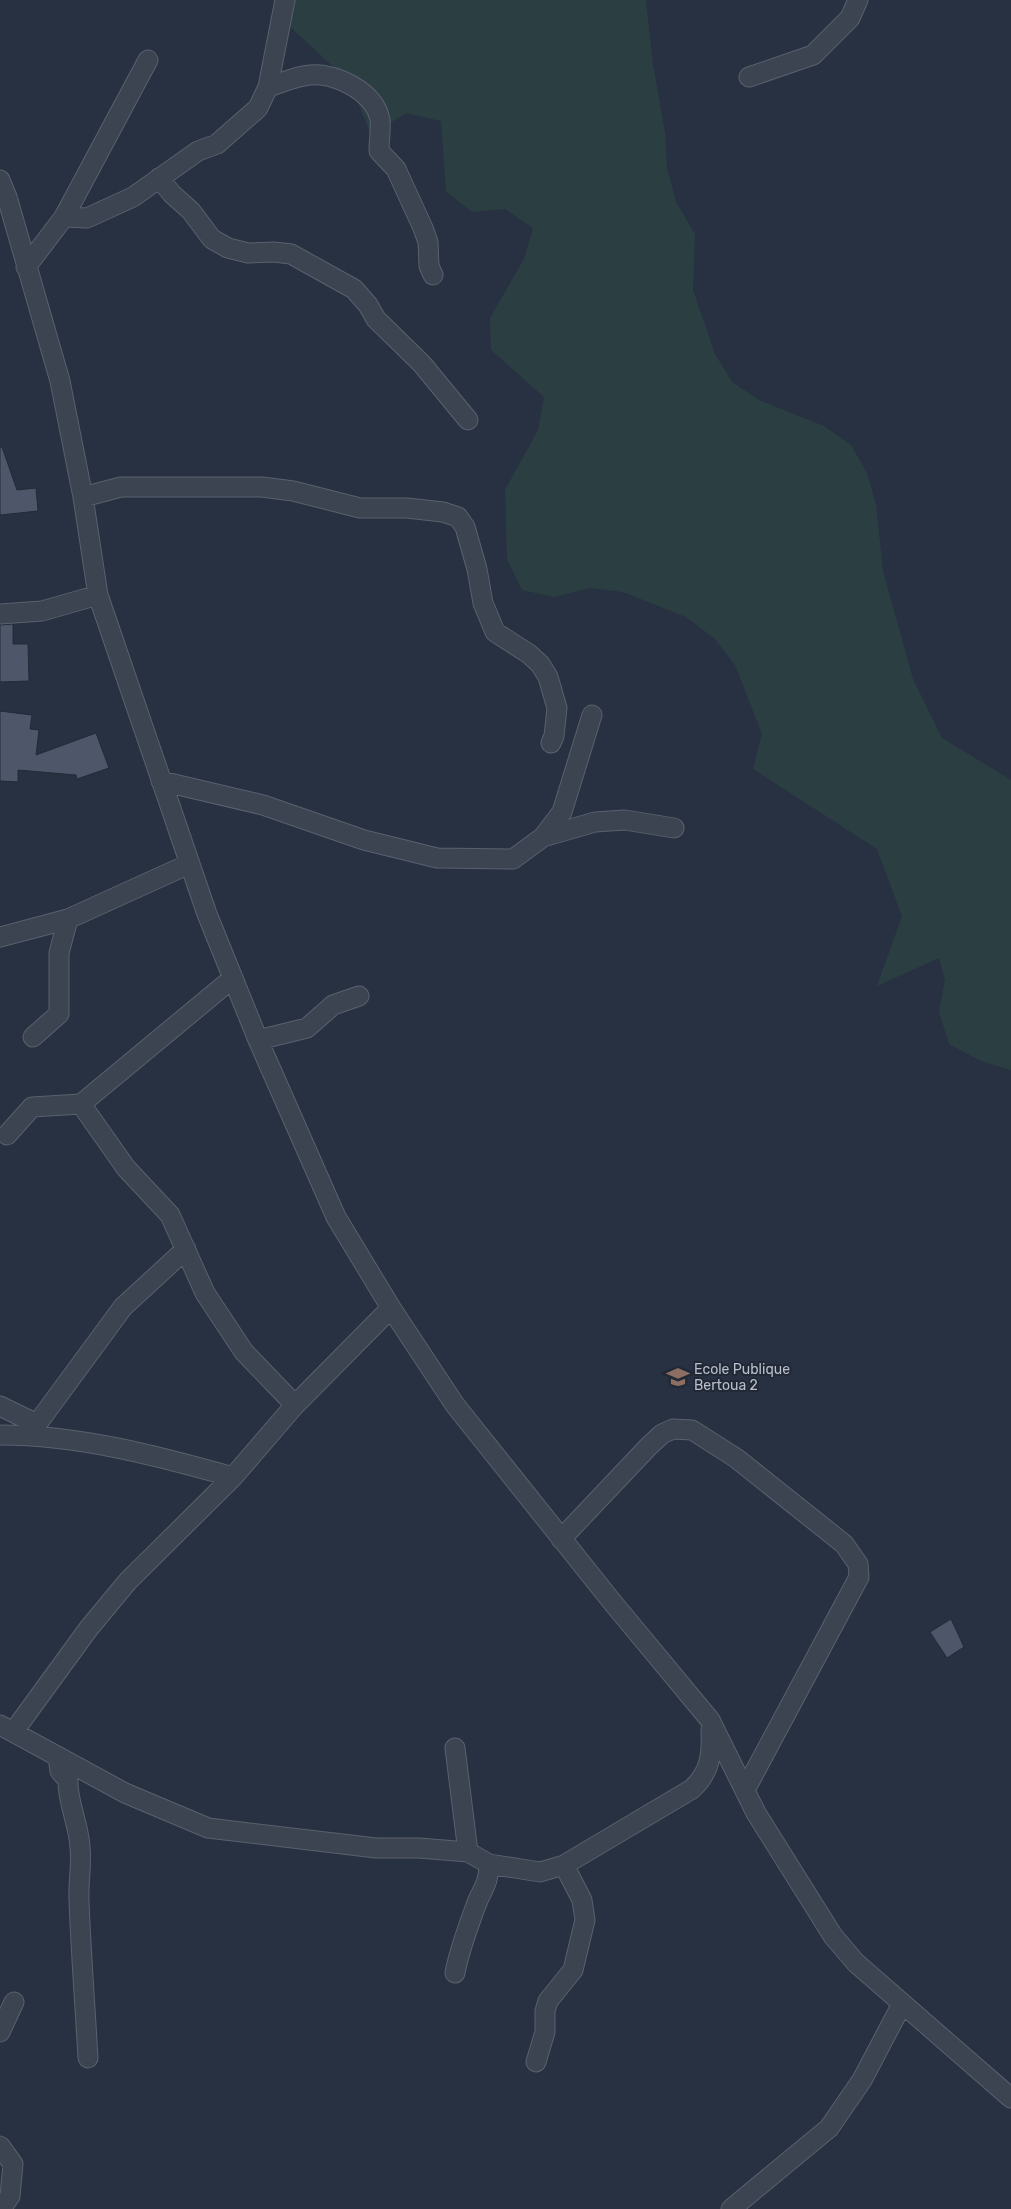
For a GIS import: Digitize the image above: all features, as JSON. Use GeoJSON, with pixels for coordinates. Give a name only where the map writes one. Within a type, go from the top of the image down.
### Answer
{"type":"FeatureCollection","features":[{"type":"Feature","properties":{"kind":"street"},"geometry":{"type":"LineString","coordinates":[[64,217],[88,218],[134,197],[198,151],[217,144],[258,108],[268,87],[285,0]]}},
{"type":"Feature","properties":{"kind":"street"},"geometry":{"type":"LineString","coordinates":[[750,77],[813,55],[850,18],[858,0]]}},
{"type":"Feature","properties":{"kind":"street"},"geometry":{"type":"LineString","coordinates":[[26,267],[64,217],[148,60]]}},
{"type":"Feature","properties":{"kind":"street"},"geometry":{"type":"LineString","coordinates":[[268,87],[302,76],[325,75],[351,84],[368,99],[380,118],[379,151],[396,169],[423,228],[428,242],[429,266],[433,275]]}},
{"type":"Feature","properties":{"kind":"street"},"geometry":{"type":"LineString","coordinates":[[159,178],[172,194],[191,211],[212,239],[228,248],[248,253],[274,252],[291,254],[354,289],[368,305],[376,319],[422,364],[468,420]]}},
{"type":"Feature","properties":{"kind":"street"},"geometry":{"type":"LineString","coordinates":[[0,180],[7,197],[60,381],[83,496],[98,595],[189,864],[258,1040],[336,1217],[391,1308],[455,1405],[561,1539],[710,1720],[756,1813],[833,1936],[856,1963],[1011,2098]]}},
{"type":"Feature","properties":{"kind":"street"},"geometry":{"type":"LineString","coordinates":[[83,496],[121,487],[262,488],[293,491],[360,508],[406,508],[444,512],[458,517],[465,527],[477,569],[483,603],[495,632],[529,654],[540,664],[548,677],[557,708],[554,736],[551,743]]}},
{"type":"Feature","properties":{"kind":"street"},"geometry":{"type":"LineString","coordinates":[[0,614],[42,611],[98,595]]}},
{"type":"Feature","properties":{"kind":"street"},"geometry":{"type":"LineString","coordinates":[[161,782],[262,805],[364,840],[437,858],[513,859],[543,837],[562,812],[592,715]]}},
{"type":"Feature","properties":{"kind":"street"},"geometry":{"type":"LineString","coordinates":[[543,837],[595,822],[625,820],[674,828]]}},
{"type":"Feature","properties":{"kind":"street"},"geometry":{"type":"LineString","coordinates":[[0,937],[68,919],[189,864]]}},
{"type":"Feature","properties":{"kind":"street"},"geometry":{"type":"LineString","coordinates":[[33,1037],[59,1014],[59,952],[68,919]]}},
{"type":"Feature","properties":{"kind":"street"},"geometry":{"type":"LineString","coordinates":[[7,1135],[32,1107],[81,1104],[233,978]]}},
{"type":"Feature","properties":{"kind":"street"},"geometry":{"type":"LineString","coordinates":[[258,1040],[307,1028],[333,1005],[359,996]]}},
{"type":"Feature","properties":{"kind":"street"},"geometry":{"type":"LineString","coordinates":[[81,1104],[126,1168],[170,1215],[205,1293],[244,1352],[296,1405]]}},
{"type":"Feature","properties":{"kind":"street"},"geometry":{"type":"LineString","coordinates":[[0,1406],[37,1424],[123,1307],[186,1249]]}},
{"type":"Feature","properties":{"kind":"street"},"geometry":{"type":"LineString","coordinates":[[391,1308],[296,1405],[233,1477],[128,1581],[7,1728],[125,1793],[208,1828],[376,1848],[419,1848],[468,1852],[489,1864],[540,1872],[564,1866],[692,1790],[703,1779],[709,1766],[712,1754],[710,1720]]}},
{"type":"Feature","properties":{"kind":"street"},"geometry":{"type":"LineString","coordinates":[[561,1539],[649,1446],[662,1434],[673,1429],[692,1430],[736,1458],[844,1544],[858,1564],[859,1577],[745,1790]]}},
{"type":"Feature","properties":{"kind":"street"},"geometry":{"type":"LineString","coordinates":[[0,1435],[20,1435],[137,1451],[233,1477]]}},
{"type":"Feature","properties":{"kind":"street"},"geometry":{"type":"LineString","coordinates":[[455,1748],[468,1852]]}},
{"type":"Feature","properties":{"kind":"street"},"geometry":{"type":"LineString","coordinates":[[58,1757],[60,1771],[68,1780],[67,1789],[79,1832],[81,1971],[88,2058]]}},
{"type":"Feature","properties":{"kind":"street"},"geometry":{"type":"LineString","coordinates":[[455,1974],[459,1954],[476,1906],[489,1879],[489,1864]]}},
{"type":"Feature","properties":{"kind":"street"},"geometry":{"type":"LineString","coordinates":[[536,2062],[546,2032],[545,2011],[548,2001],[573,1970],[585,1920],[582,1900],[564,1866]]}},
{"type":"Feature","properties":{"kind":"street"},"geometry":{"type":"LineString","coordinates":[[0,2032],[14,2002]]}},
{"type":"Feature","properties":{"kind":"street"},"geometry":{"type":"LineString","coordinates":[[731,2209],[829,2128],[862,2080],[902,2004]]}},
{"type":"Feature","properties":{"kind":"street"},"geometry":{"type":"LineString","coordinates":[[0,2146],[13,2164],[10,2196],[1,2209]]}},
{"type":"Feature","properties":{"kind":"green space"},"geometry":{"type":"Polygon","coordinates":[[[289,0],[646,0],[653,64],[665,133],[667,168],[676,202],[695,234],[693,290],[715,354],[732,382],[759,400],[824,426],[851,445],[867,473],[876,505],[883,571],[913,679],[942,738],[1011,780],[1011,1070],[981,1061],[949,1044],[939,1012],[945,980],[939,958],[877,986],[902,916],[877,849],[753,769],[762,734],[735,665],[715,639],[686,617],[623,592],[590,588],[554,597],[522,590],[507,559],[505,490],[538,430],[544,397],[491,350],[490,318],[524,259],[533,228],[505,209],[472,212],[446,191],[441,121],[406,113],[371,135],[358,103],[340,73],[284,21],[289,0]]]}},
{"type":"Feature","properties":{"kind":"building"},"geometry":{"type":"Polygon","coordinates":[[[0,447],[2,447],[17,490],[36,488],[38,511],[0,515],[0,447]]]}},
{"type":"Feature","properties":{"kind":"building"},"geometry":{"type":"Polygon","coordinates":[[[13,624],[13,644],[28,644],[29,681],[0,682],[0,625],[13,624]]]}},
{"type":"Feature","properties":{"kind":"building"},"geometry":{"type":"Polygon","coordinates":[[[0,711],[32,715],[30,729],[39,730],[36,755],[96,733],[109,768],[77,779],[76,775],[18,770],[18,782],[0,781],[0,711]]]}},
{"type":"Feature","properties":{"kind":"building"},"geometry":{"type":"Polygon","coordinates":[[[951,1619],[964,1647],[947,1658],[930,1632],[951,1619]]]}},
{"type":"Feature","properties":{"kind":"place","name":"Ecole Publique Bertoua 2"},"geometry":{"type":"Point","coordinates":[678,1377]}}]}
